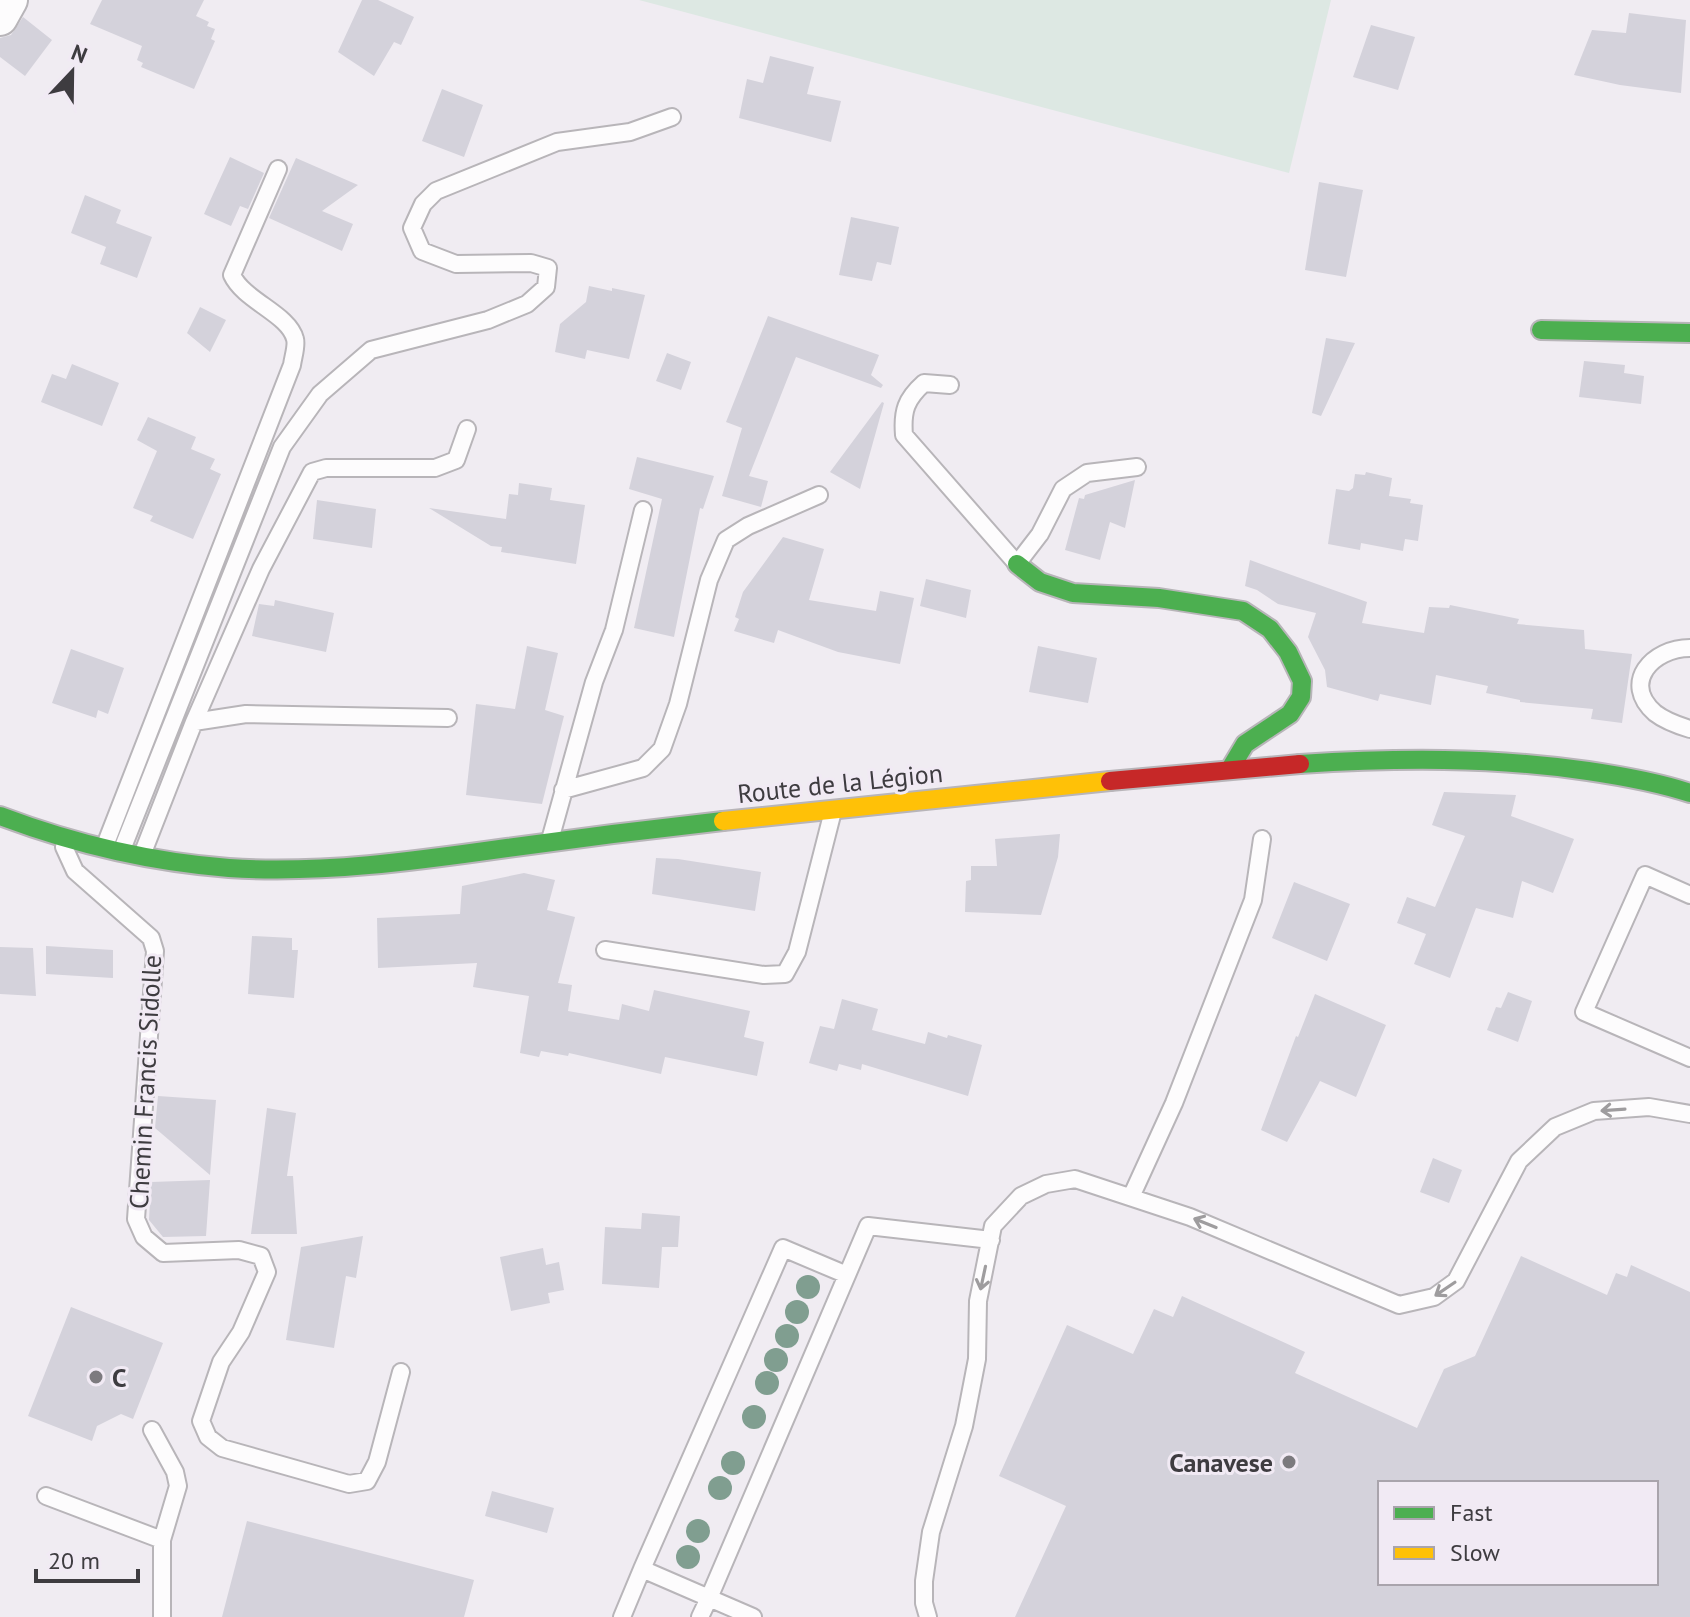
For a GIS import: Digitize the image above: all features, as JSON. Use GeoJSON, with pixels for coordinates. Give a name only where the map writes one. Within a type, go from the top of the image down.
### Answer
{"type":"FeatureCollection","features":[{"type":"Feature","properties":{"kind":"main road"},"geometry":{"type":"LineString","coordinates":[[1541,330],[1690,333]]}},
{"type":"Feature","properties":{"kind":"main road"},"geometry":{"type":"LineString","coordinates":[[1017,564],[1040,582],[1073,593],[1159,598],[1243,611],[1270,629],[1288,652],[1302,681],[1301,697],[1290,714],[1245,744],[1230,769]]}},
{"type":"Feature","properties":{"kind":"main road","name":"Route de la Légion"},"geometry":{"type":"LineString","coordinates":[[0,816],[59,839],[141,857],[222,867],[308,869],[425,860],[550,842],[833,810],[1230,769],[1416,758],[1500,759],[1582,769],[1667,785],[1690,793]]}},
{"type":"Feature","properties":{"kind":"street"},"geometry":{"type":"LineString","coordinates":[[0,18],[10,0]]}},
{"type":"Feature","properties":{"kind":"lane"},"geometry":{"type":"LineString","coordinates":[[112,851],[282,447],[320,394],[371,350],[488,320],[527,304],[546,287],[548,268],[531,263],[456,264],[422,251],[412,228],[423,204],[436,191],[557,142],[630,132],[672,117]]}},
{"type":"Feature","properties":{"kind":"lane"},"geometry":{"type":"LineString","coordinates":[[112,851],[292,365],[296,340],[288,326],[238,286],[232,275],[278,169]]}},
{"type":"Feature","properties":{"kind":"lane"},"geometry":{"type":"LineString","coordinates":[[950,385],[924,383],[909,396],[902,415],[904,435],[1017,564],[1040,534],[1063,489],[1087,473],[1137,467]]}},
{"type":"Feature","properties":{"kind":"lane"},"geometry":{"type":"LineString","coordinates":[[141,857],[194,722],[261,569],[312,472],[326,468],[435,468],[456,460],[467,429]]}},
{"type":"Feature","properties":{"kind":"lane"},"geometry":{"type":"LineString","coordinates":[[563,790],[643,768],[662,749],[678,704],[709,580],[726,540],[748,526],[819,495]]}},
{"type":"Feature","properties":{"kind":"lane"},"geometry":{"type":"LineString","coordinates":[[550,842],[594,682],[614,630],[643,510]]}},
{"type":"Feature","properties":{"kind":"lane"},"geometry":{"type":"LineString","coordinates":[[1690,648],[1659,654],[1647,666],[1641,680],[1643,696],[1656,713],[1690,729]]}},
{"type":"Feature","properties":{"kind":"lane"},"geometry":{"type":"LineString","coordinates":[[194,722],[246,714],[448,718]]}},
{"type":"Feature","properties":{"kind":"lane"},"geometry":{"type":"LineString","coordinates":[[605,950],[764,975],[785,974],[797,952],[833,810]]}},
{"type":"Feature","properties":{"kind":"lane","name":"Chemin Francis Sidolle"},"geometry":{"type":"LineString","coordinates":[[59,839],[75,871],[151,938],[155,951],[136,1219],[144,1237],[163,1253],[239,1250],[261,1256],[267,1272],[241,1332],[221,1362],[201,1421],[208,1437],[222,1448],[260,1460],[349,1484],[367,1481],[377,1462],[401,1372]]}},
{"type":"Feature","properties":{"kind":"lane"},"geometry":{"type":"LineString","coordinates":[[1131,1197],[1174,1103],[1253,900],[1262,839]]}},
{"type":"Feature","properties":{"kind":"lane"},"geometry":{"type":"LineString","coordinates":[[1690,895],[1645,875],[1584,1012],[1690,1058]]}},
{"type":"Feature","properties":{"kind":"lane"},"geometry":{"type":"LineString","coordinates":[[928,1617],[924,1603],[924,1581],[931,1532],[964,1426],[977,1359],[978,1301],[993,1226],[1021,1196],[1046,1184],[1075,1179],[1190,1217],[1399,1305],[1434,1297],[1456,1281],[1519,1161],[1555,1127],[1594,1111],[1649,1107],[1690,1114]]}},
{"type":"Feature","properties":{"kind":"lane"},"geometry":{"type":"LineString","coordinates":[[700,1617],[868,1226],[991,1240]]}},
{"type":"Feature","properties":{"kind":"lane"},"geometry":{"type":"LineString","coordinates":[[622,1617],[783,1248],[847,1275]]}},
{"type":"Feature","properties":{"kind":"lane"},"geometry":{"type":"LineString","coordinates":[[152,1430],[175,1472],[178,1486],[162,1540],[162,1617]]}},
{"type":"Feature","properties":{"kind":"lane"},"geometry":{"type":"LineString","coordinates":[[46,1496],[162,1540]]}},
{"type":"Feature","properties":{"kind":"lane"},"geometry":{"type":"LineString","coordinates":[[642,1569],[753,1617]]}},
{"type":"Feature","properties":{"kind":"shaded area"},"geometry":{"type":"Polygon","coordinates":[[[639,0],[1331,0],[1289,173],[639,0]]]}},
{"type":"Feature","properties":{"kind":"building"},"geometry":{"type":"Polygon","coordinates":[[[102,0],[204,0],[196,16],[215,29],[211,39],[215,41],[194,89],[141,67],[143,63],[137,60],[142,46],[90,24],[102,0]]]}},
{"type":"Feature","properties":{"kind":"building"},"geometry":{"type":"Polygon","coordinates":[[[362,0],[378,0],[414,17],[401,45],[394,42],[374,76],[338,52],[362,0]]]}},
{"type":"Feature","properties":{"kind":"building"},"geometry":{"type":"Polygon","coordinates":[[[1629,13],[1686,20],[1681,93],[1574,75],[1592,30],[1626,33],[1629,13]]]}},
{"type":"Feature","properties":{"kind":"building"},"geometry":{"type":"Polygon","coordinates":[[[23,17],[52,40],[25,76],[0,57],[0,38],[11,35],[23,17]]]}},
{"type":"Feature","properties":{"kind":"building"},"geometry":{"type":"Polygon","coordinates":[[[1371,25],[1415,37],[1398,90],[1353,77],[1371,25]]]}},
{"type":"Feature","properties":{"kind":"building"},"geometry":{"type":"Polygon","coordinates":[[[770,56],[814,67],[807,94],[841,101],[831,142],[739,118],[747,79],[763,83],[770,56]]]}},
{"type":"Feature","properties":{"kind":"building"},"geometry":{"type":"Polygon","coordinates":[[[442,89],[483,105],[464,157],[422,141],[442,89]]]}},
{"type":"Feature","properties":{"kind":"building"},"geometry":{"type":"Polygon","coordinates":[[[230,157],[264,173],[248,209],[240,206],[231,226],[204,214],[230,157]]]}},
{"type":"Feature","properties":{"kind":"building"},"geometry":{"type":"Polygon","coordinates":[[[296,158],[358,185],[322,211],[353,224],[342,251],[269,218],[296,158]]]}},
{"type":"Feature","properties":{"kind":"building"},"geometry":{"type":"Polygon","coordinates":[[[1319,182],[1363,190],[1346,277],[1305,270],[1319,182]]]}},
{"type":"Feature","properties":{"kind":"building"},"geometry":{"type":"Polygon","coordinates":[[[85,195],[121,210],[116,223],[152,237],[137,278],[100,264],[106,247],[71,233],[85,195]]]}},
{"type":"Feature","properties":{"kind":"building"},"geometry":{"type":"Polygon","coordinates":[[[851,217],[899,227],[891,265],[877,262],[872,281],[839,275],[851,217]]]}},
{"type":"Feature","properties":{"kind":"building"},"geometry":{"type":"Polygon","coordinates":[[[589,286],[645,295],[629,359],[587,350],[585,359],[555,352],[560,324],[586,302],[589,286]]]}},
{"type":"Feature","properties":{"kind":"building"},"geometry":{"type":"Polygon","coordinates":[[[200,307],[226,320],[210,352],[187,333],[200,307]]]}},
{"type":"Feature","properties":{"kind":"building"},"geometry":{"type":"Polygon","coordinates":[[[768,316],[879,355],[871,375],[883,385],[881,388],[796,357],[749,476],[768,481],[761,507],[722,496],[742,428],[726,422],[768,316]]]}},
{"type":"Feature","properties":{"kind":"building"},"geometry":{"type":"Polygon","coordinates":[[[1326,338],[1355,343],[1321,416],[1312,413],[1326,338]]]}},
{"type":"Feature","properties":{"kind":"building"},"geometry":{"type":"Polygon","coordinates":[[[667,353],[691,362],[681,390],[656,381],[667,353]]]}},
{"type":"Feature","properties":{"kind":"building"},"geometry":{"type":"Polygon","coordinates":[[[1584,361],[1625,365],[1624,373],[1644,376],[1641,404],[1579,397],[1584,361]]]}},
{"type":"Feature","properties":{"kind":"building"},"geometry":{"type":"Polygon","coordinates":[[[72,364],[119,383],[102,426],[41,402],[52,374],[66,379],[72,364]]]}},
{"type":"Feature","properties":{"kind":"building"},"geometry":{"type":"Polygon","coordinates":[[[884,403],[860,489],[830,472],[884,403]]]}},
{"type":"Feature","properties":{"kind":"building"},"geometry":{"type":"Polygon","coordinates":[[[148,417],[196,437],[191,449],[215,459],[210,469],[221,474],[193,539],[150,521],[153,516],[133,508],[157,451],[137,440],[148,417]]]}},
{"type":"Feature","properties":{"kind":"building"},"geometry":{"type":"Polygon","coordinates":[[[637,457],[714,476],[703,509],[700,508],[674,637],[634,628],[662,499],[629,489],[637,457]]]}},
{"type":"Feature","properties":{"kind":"building"},"geometry":{"type":"Polygon","coordinates":[[[1366,472],[1392,478],[1389,496],[1411,499],[1410,503],[1423,505],[1418,541],[1405,539],[1403,551],[1361,543],[1360,550],[1328,544],[1336,489],[1349,491],[1353,488],[1355,474],[1365,475],[1366,472]]]}},
{"type":"Feature","properties":{"kind":"building"},"geometry":{"type":"Polygon","coordinates":[[[1135,480],[1125,528],[1110,522],[1100,560],[1065,550],[1079,498],[1084,499],[1085,495],[1135,480]]]}},
{"type":"Feature","properties":{"kind":"building"},"geometry":{"type":"Polygon","coordinates":[[[519,483],[552,488],[550,500],[585,505],[576,564],[501,552],[502,547],[491,546],[429,508],[506,519],[509,494],[518,495],[519,483]]]}},
{"type":"Feature","properties":{"kind":"building"},"geometry":{"type":"Polygon","coordinates":[[[317,500],[376,509],[372,548],[313,539],[317,500]]]}},
{"type":"Feature","properties":{"kind":"building"},"geometry":{"type":"Polygon","coordinates":[[[783,537],[824,549],[809,600],[876,611],[880,591],[914,598],[900,664],[838,652],[778,630],[774,643],[734,631],[743,592],[783,537]]]}},
{"type":"Feature","properties":{"kind":"building"},"geometry":{"type":"Polygon","coordinates":[[[1250,560],[1367,602],[1362,623],[1424,633],[1429,607],[1449,608],[1450,605],[1519,619],[1517,624],[1584,630],[1585,649],[1632,654],[1622,723],[1591,719],[1593,709],[1520,702],[1486,693],[1488,686],[1436,675],[1431,705],[1380,694],[1378,701],[1327,687],[1325,670],[1308,637],[1316,613],[1278,604],[1245,586],[1250,560]]]}},
{"type":"Feature","properties":{"kind":"building"},"geometry":{"type":"Polygon","coordinates":[[[926,579],[971,590],[966,618],[920,606],[926,579]]]}},
{"type":"Feature","properties":{"kind":"building"},"geometry":{"type":"Polygon","coordinates":[[[275,600],[334,613],[326,652],[252,636],[259,604],[274,606],[275,600]]]}},
{"type":"Feature","properties":{"kind":"building"},"geometry":{"type":"Polygon","coordinates":[[[527,646],[558,653],[545,710],[564,716],[542,804],[466,795],[476,704],[515,709],[527,646]]]}},
{"type":"Feature","properties":{"kind":"building"},"geometry":{"type":"Polygon","coordinates":[[[1038,646],[1097,658],[1088,703],[1029,692],[1038,646]]]}},
{"type":"Feature","properties":{"kind":"building"},"geometry":{"type":"Polygon","coordinates":[[[71,649],[124,668],[108,714],[98,710],[96,718],[52,703],[71,649]]]}},
{"type":"Feature","properties":{"kind":"building"},"geometry":{"type":"Polygon","coordinates":[[[1444,792],[1516,795],[1511,816],[1574,839],[1553,893],[1522,881],[1513,918],[1476,908],[1450,978],[1414,964],[1426,934],[1397,923],[1407,897],[1435,907],[1465,836],[1432,825],[1444,792]]]}},
{"type":"Feature","properties":{"kind":"building"},"geometry":{"type":"Polygon","coordinates":[[[1060,834],[1058,857],[1041,915],[965,912],[966,881],[971,880],[971,866],[997,866],[995,839],[1060,834]]]}},
{"type":"Feature","properties":{"kind":"building"},"geometry":{"type":"Polygon","coordinates":[[[656,858],[761,872],[755,911],[652,894],[656,858]]]}},
{"type":"Feature","properties":{"kind":"building"},"geometry":{"type":"Polygon","coordinates":[[[524,873],[555,880],[547,910],[575,917],[558,983],[572,985],[568,1011],[619,1020],[622,1004],[649,1011],[654,990],[750,1011],[744,1037],[764,1042],[757,1076],[665,1057],[661,1074],[569,1053],[568,1056],[541,1051],[539,1057],[520,1053],[529,996],[473,987],[477,963],[378,968],[377,918],[460,914],[462,886],[524,873]]]}},
{"type":"Feature","properties":{"kind":"building"},"geometry":{"type":"Polygon","coordinates":[[[1294,882],[1350,904],[1327,961],[1272,938],[1294,882]]]}},
{"type":"Feature","properties":{"kind":"building"},"geometry":{"type":"Polygon","coordinates":[[[252,936],[292,938],[292,950],[298,950],[294,998],[248,994],[252,936]]]}},
{"type":"Feature","properties":{"kind":"building"},"geometry":{"type":"Polygon","coordinates":[[[46,946],[113,950],[113,978],[46,974],[46,946]]]}},
{"type":"Feature","properties":{"kind":"building"},"geometry":{"type":"Polygon","coordinates":[[[0,947],[33,948],[36,996],[0,994],[0,947]]]}},
{"type":"Feature","properties":{"kind":"building"},"geometry":{"type":"Polygon","coordinates":[[[1508,992],[1532,1001],[1518,1042],[1487,1030],[1496,1007],[1501,1008],[1508,992]]]}},
{"type":"Feature","properties":{"kind":"building"},"geometry":{"type":"Polygon","coordinates":[[[1315,994],[1386,1025],[1356,1097],[1320,1081],[1287,1142],[1261,1130],[1315,994]]]}},
{"type":"Feature","properties":{"kind":"building"},"geometry":{"type":"Polygon","coordinates":[[[842,999],[878,1009],[872,1030],[925,1044],[928,1032],[982,1045],[968,1096],[862,1064],[861,1070],[839,1064],[837,1071],[809,1063],[820,1026],[834,1029],[842,999]]]}},
{"type":"Feature","properties":{"kind":"building"},"geometry":{"type":"Polygon","coordinates":[[[158,1096],[216,1100],[210,1175],[155,1128],[158,1096]]]}},
{"type":"Feature","properties":{"kind":"building"},"geometry":{"type":"Polygon","coordinates":[[[267,1108],[296,1113],[287,1176],[293,1176],[297,1234],[251,1234],[267,1108]]]}},
{"type":"Feature","properties":{"kind":"building"},"geometry":{"type":"Polygon","coordinates":[[[1433,1158],[1462,1170],[1449,1203],[1420,1192],[1433,1158]]]}},
{"type":"Feature","properties":{"kind":"building"},"geometry":{"type":"Polygon","coordinates":[[[210,1180],[206,1236],[163,1237],[149,1220],[151,1182],[210,1180]]]}},
{"type":"Feature","properties":{"kind":"building"},"geometry":{"type":"Polygon","coordinates":[[[642,1213],[680,1216],[678,1247],[662,1247],[659,1288],[602,1284],[605,1227],[641,1229],[642,1213]]]}},
{"type":"Feature","properties":{"kind":"building"},"geometry":{"type":"Polygon","coordinates":[[[363,1236],[356,1278],[346,1276],[334,1348],[286,1340],[301,1247],[363,1236]]]}},
{"type":"Feature","properties":{"kind":"building"},"geometry":{"type":"Polygon","coordinates":[[[543,1248],[546,1265],[559,1262],[564,1290],[548,1293],[550,1303],[511,1311],[500,1257],[543,1248]]]}},
{"type":"Feature","properties":{"kind":"building"},"geometry":{"type":"Polygon","coordinates":[[[1521,1256],[1607,1295],[1616,1273],[1627,1277],[1631,1265],[1690,1292],[1690,1617],[1015,1617],[1066,1506],[999,1476],[1067,1325],[1133,1354],[1154,1309],[1173,1317],[1182,1296],[1305,1352],[1295,1373],[1417,1428],[1444,1369],[1475,1356],[1521,1256]]]}},
{"type":"Feature","properties":{"kind":"building","name":"C"},"geometry":{"type":"Polygon","coordinates":[[[71,1307],[163,1343],[133,1419],[121,1414],[97,1426],[92,1441],[28,1416],[71,1307]]]}},
{"type":"Feature","properties":{"kind":"building"},"geometry":{"type":"Polygon","coordinates":[[[492,1491],[554,1508],[547,1533],[485,1516],[492,1491]]]}},
{"type":"Feature","properties":{"kind":"building"},"geometry":{"type":"Polygon","coordinates":[[[247,1521],[474,1580],[464,1617],[222,1617],[247,1521]]]}},
{"type":"Feature","properties":{"kind":"traffic: fast"},"geometry":{"type":"LineString","coordinates":[[1541,330],[1690,333]]}},
{"type":"Feature","properties":{"kind":"traffic: fast"},"geometry":{"type":"LineString","coordinates":[[1017,564],[1040,582],[1073,593],[1159,598],[1243,611],[1270,629],[1288,652],[1302,681],[1301,697],[1290,714],[1245,744],[1230,769]]}},
{"type":"Feature","properties":{"kind":"traffic: fast"},"geometry":{"type":"LineString","coordinates":[[1300,764],[1408,760],[1516,763],[1614,775],[1690,793]]}},
{"type":"Feature","properties":{"kind":"traffic: fast"},"geometry":{"type":"LineString","coordinates":[[0,816],[84,843],[141,856],[200,865],[264,869],[334,868],[403,862],[723,821]]}},
{"type":"Feature","properties":{"kind":"traffic: slow"},"geometry":{"type":"LineString","coordinates":[[723,821],[1110,781]]}},
{"type":"Feature","properties":{"kind":"traffic: jam"},"geometry":{"type":"LineString","coordinates":[[1110,781],[1300,764]]}},
{"type":"Feature","properties":{"kind":"place","name":"C"},"geometry":{"type":"Point","coordinates":[96,1377]}},
{"type":"Feature","properties":{"kind":"place","name":"Canavese"},"geometry":{"type":"Point","coordinates":[1289,1462]}}]}
